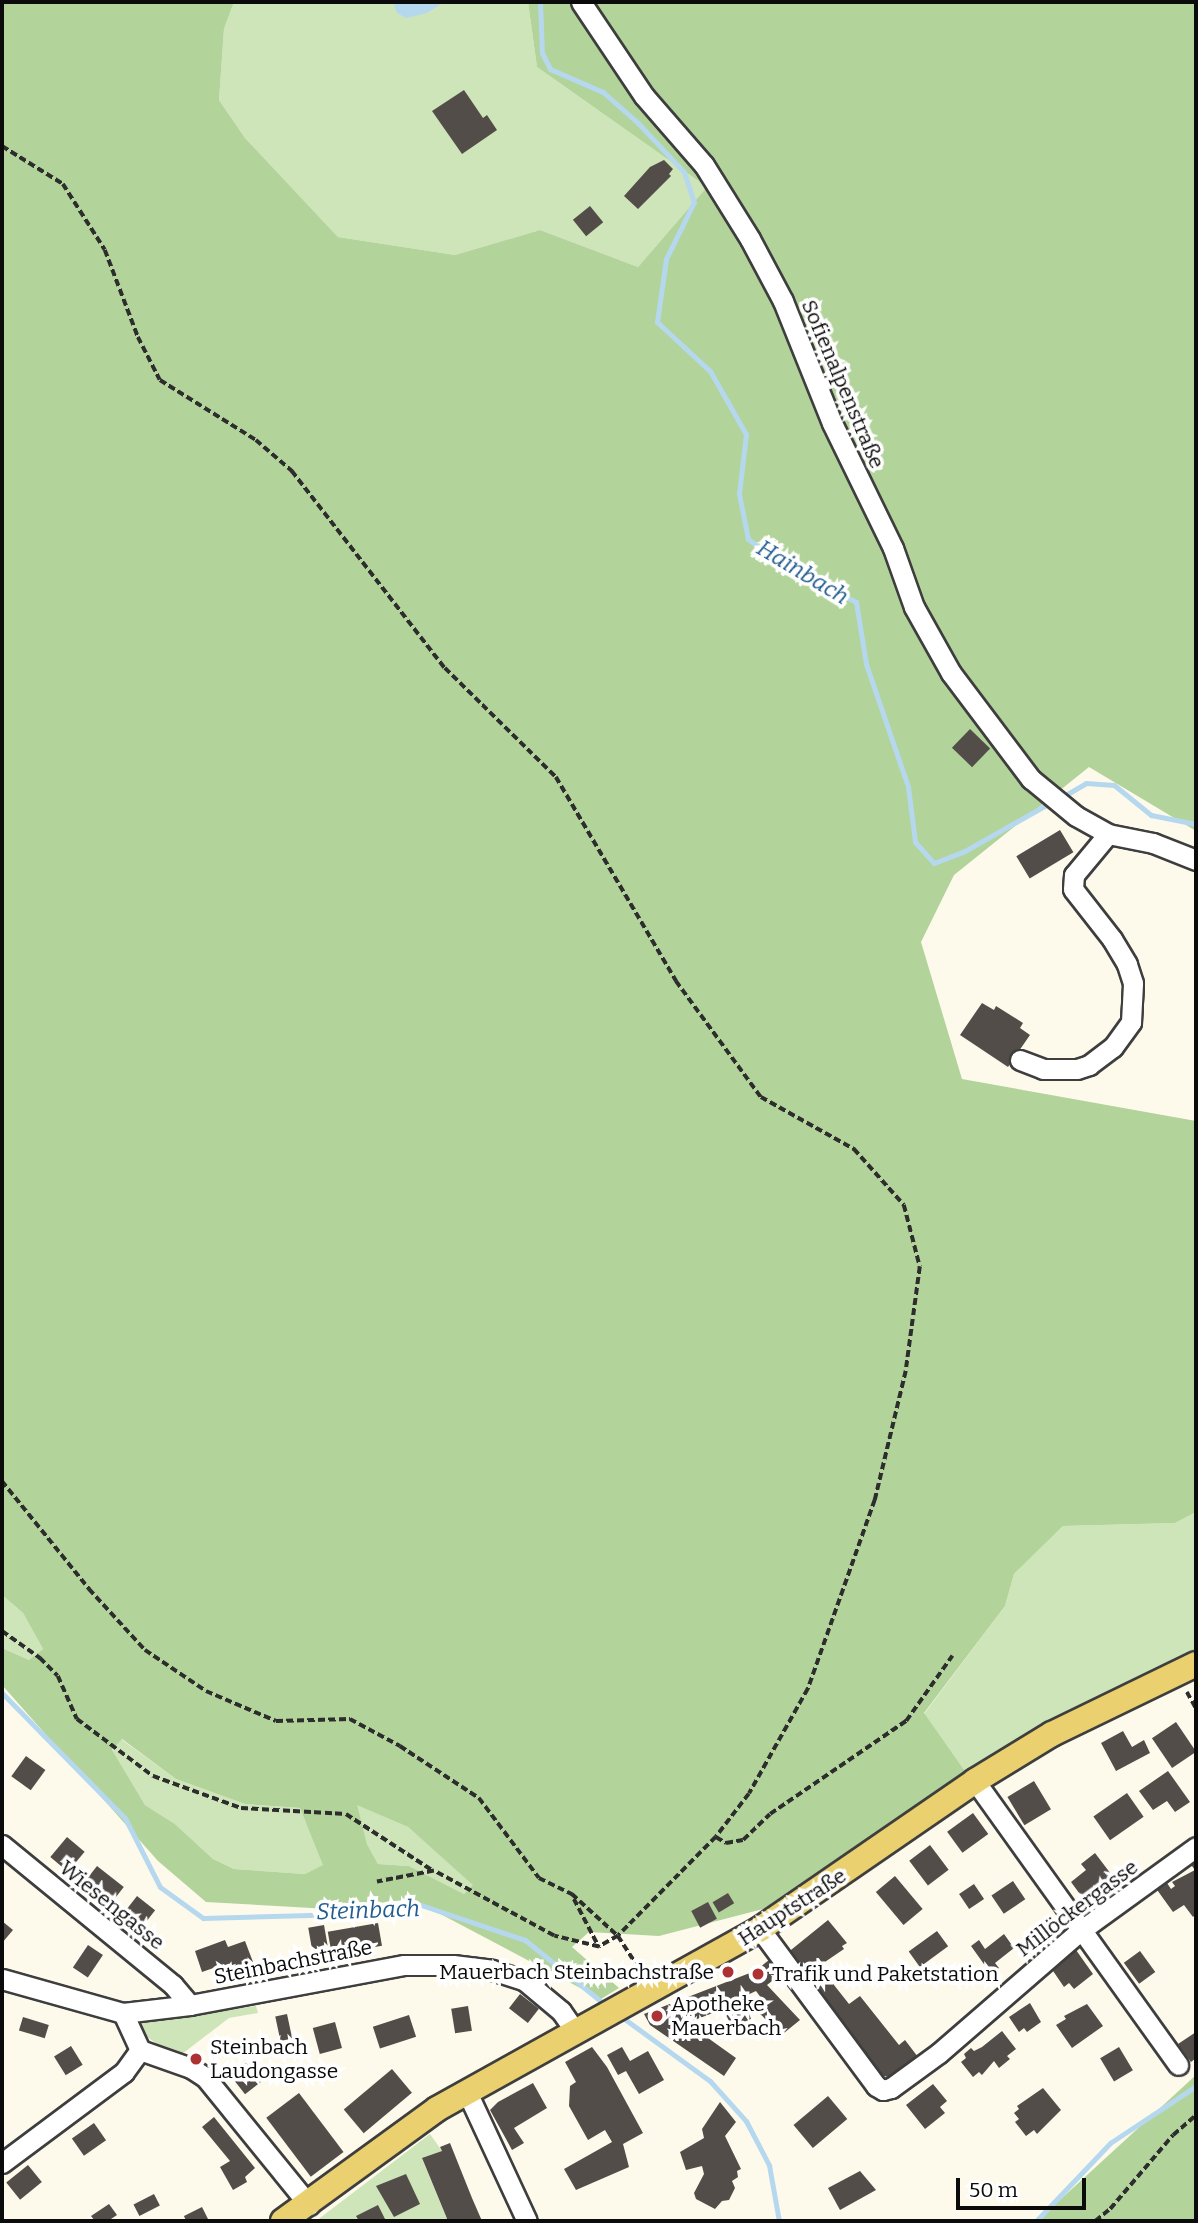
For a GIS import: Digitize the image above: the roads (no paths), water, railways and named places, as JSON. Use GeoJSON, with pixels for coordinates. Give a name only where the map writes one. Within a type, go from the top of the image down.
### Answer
{"type":"FeatureCollection","features":[{"type":"Feature","properties":{"kind":"main road","name":"Hauptstraße"},"geometry":{"type":"LineString","coordinates":[[283,2221],[309,2205],[409,2127],[760,1928],[975,1781],[1052,1734],[1196,1664]]}},
{"type":"Feature","properties":{"kind":"street","name":"Sofienalpenstraße"},"geometry":{"type":"LineString","coordinates":[[581,2],[644,96],[704,165],[750,239],[783,301],[832,423],[893,548],[914,607],[932,641],[1005,748],[1046,794],[1076,817],[1108,834]]}},
{"type":"Feature","properties":{"kind":"street"},"geometry":{"type":"LineString","coordinates":[[1020,1060],[1044,1069],[1077,1069],[1089,1065],[1113,1047],[1131,1021],[1133,984],[1127,964],[1112,939],[1073,889],[1074,875],[1108,834],[1153,844],[1196,860]]}},
{"type":"Feature","properties":{"kind":"street"},"geometry":{"type":"LineString","coordinates":[[975,1781],[1178,2065]]}},
{"type":"Feature","properties":{"kind":"street","name":"Wiesengasse"},"geometry":{"type":"LineString","coordinates":[[2,1845],[173,1985],[190,2005]]}},
{"type":"Feature","properties":{"kind":"street","name":"Millöckergasse"},"geometry":{"type":"LineString","coordinates":[[760,1928],[876,2086],[883,2090],[891,2088],[939,2053],[1080,1931],[1196,1847]]}},
{"type":"Feature","properties":{"kind":"street","name":"Steinbachstraße"},"geometry":{"type":"LineString","coordinates":[[2,1980],[123,2013],[190,2005],[404,1965],[453,1965],[492,1970],[525,1981],[561,2011],[575,2031]]}},
{"type":"Feature","properties":{"kind":"street"},"geometry":{"type":"LineString","coordinates":[[123,2013],[140,2050],[191,2068],[205,2077],[309,2205]]}},
{"type":"Feature","properties":{"kind":"street"},"geometry":{"type":"LineString","coordinates":[[2,2163],[124,2073],[140,2050]]}},
{"type":"Feature","properties":{"kind":"street"},"geometry":{"type":"LineString","coordinates":[[467,2092],[527,2221]]}},
{"type":"Feature","properties":{"kind":"water"},"geometry":{"type":"Polygon","coordinates":[[[393,2],[444,2],[427,13],[406,18],[397,13],[393,2]]]}},
{"type":"Feature","properties":{"kind":"waterway","name":"Hainbach"},"geometry":{"type":"LineString","coordinates":[[540,2],[542,53],[550,69],[603,92],[638,123],[684,172],[694,202],[666,259],[657,322],[710,371],[746,434],[739,494],[748,539],[774,558],[856,602],[866,664],[908,787],[915,842],[934,863],[963,852],[1053,801]]}},
{"type":"Feature","properties":{"kind":"waterway","name":"Hainbach"},"geometry":{"type":"LineString","coordinates":[[1062,797],[1086,783],[1114,785],[1151,815],[1196,824]]}},
{"type":"Feature","properties":{"kind":"waterway","name":"Steinbach"},"geometry":{"type":"LineString","coordinates":[[2,1693],[125,1818],[160,1887],[203,1918],[310,1915],[421,1905],[525,1940],[608,2007]]}},
{"type":"Feature","properties":{"kind":"waterway","name":"Steinbach"},"geometry":{"type":"LineString","coordinates":[[619,2015],[710,2081],[746,2121],[769,2165],[779,2221]]}},
{"type":"Feature","properties":{"kind":"waterway"},"geometry":{"type":"LineString","coordinates":[[1036,2221],[1110,2143],[1196,2086]]}},
{"type":"Feature","properties":{"kind":"place","name":"Mauerbach Steinbachstraße"},"geometry":{"type":"Point","coordinates":[728,1972]}},
{"type":"Feature","properties":{"kind":"place","name":"Trafik und Paketstation"},"geometry":{"type":"Point","coordinates":[758,1974]}},
{"type":"Feature","properties":{"kind":"place","name":"Apotheke Mauerbach"},"geometry":{"type":"Point","coordinates":[657,2016]}},
{"type":"Feature","properties":{"kind":"place","name":"Steinbach Laudongasse"},"geometry":{"type":"Point","coordinates":[196,2059]}}]}
